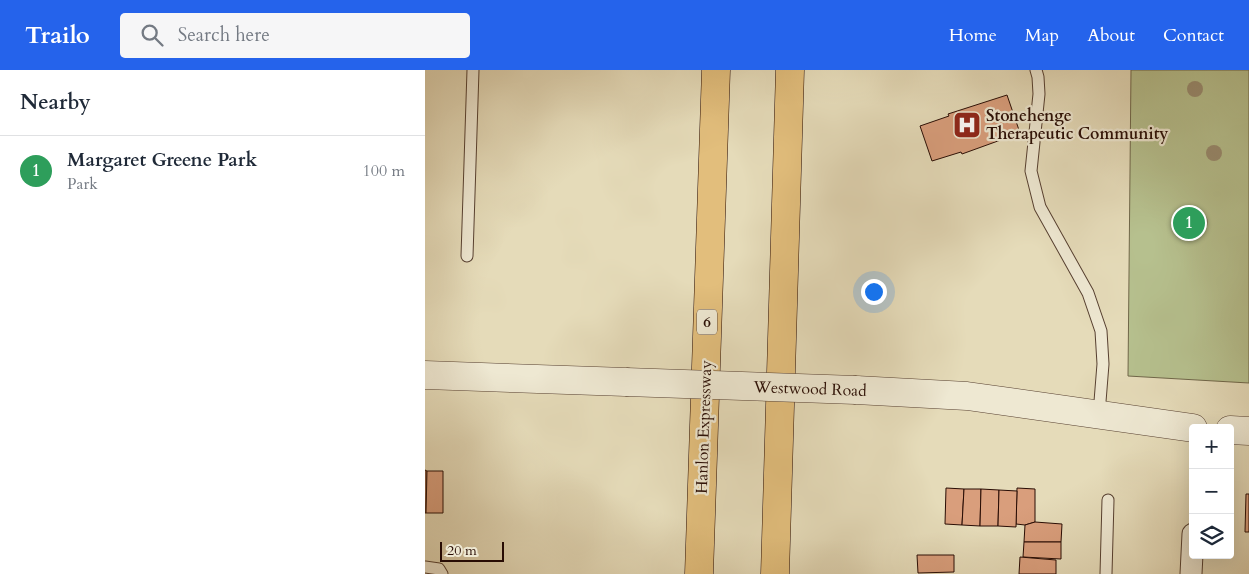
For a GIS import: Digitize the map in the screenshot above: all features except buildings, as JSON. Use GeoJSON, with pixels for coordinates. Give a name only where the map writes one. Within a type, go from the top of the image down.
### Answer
{"type":"FeatureCollection","features":[{"type":"Feature","properties":{"kind":"highway","name":"Hanlon Expressway"},"geometry":{"type":"LineString","coordinates":[[699,574],[716,70]]}},
{"type":"Feature","properties":{"kind":"highway"},"geometry":{"type":"LineString","coordinates":[[775,574],[790,70]]}},
{"type":"Feature","properties":{"kind":"street","name":"Westwood Road"},"geometry":{"type":"LineString","coordinates":[[425,375],[856,390],[967,396],[1189,427]]}},
{"type":"Feature","properties":{"kind":"street"},"geometry":{"type":"LineString","coordinates":[[1234,430],[1249,431]]}},
{"type":"Feature","properties":{"kind":"street"},"geometry":{"type":"LineString","coordinates":[[1191,574],[1192,559]]}},
{"type":"Feature","properties":{"kind":"lane"},"geometry":{"type":"LineString","coordinates":[[467,256],[473,70]]}},
{"type":"Feature","properties":{"kind":"lane"},"geometry":{"type":"LineString","coordinates":[[1036,70],[1039,94],[1031,171],[1040,207],[1088,293],[1101,331],[1103,364],[1099,414]]}},
{"type":"Feature","properties":{"kind":"lane"},"geometry":{"type":"LineString","coordinates":[[1106,574],[1108,500]]}},
{"type":"Feature","properties":{"kind":"lane"},"geometry":{"type":"LineString","coordinates":[[425,567],[439,569],[442,574]]}},
{"type":"Feature","properties":{"kind":"green space"},"geometry":{"type":"Polygon","coordinates":[[[1131,70],[1249,70],[1249,383],[1128,376],[1131,70]]]}},
{"type":"Feature","properties":{"kind":"place","name":"Stonehenge Therapeutic Community"},"geometry":{"type":"Point","coordinates":[967,125]}},
{"type":"Feature","properties":{"kind":"place","name":"Margaret Greene Park"},"geometry":{"type":"Point","coordinates":[1189,223]}}]}
